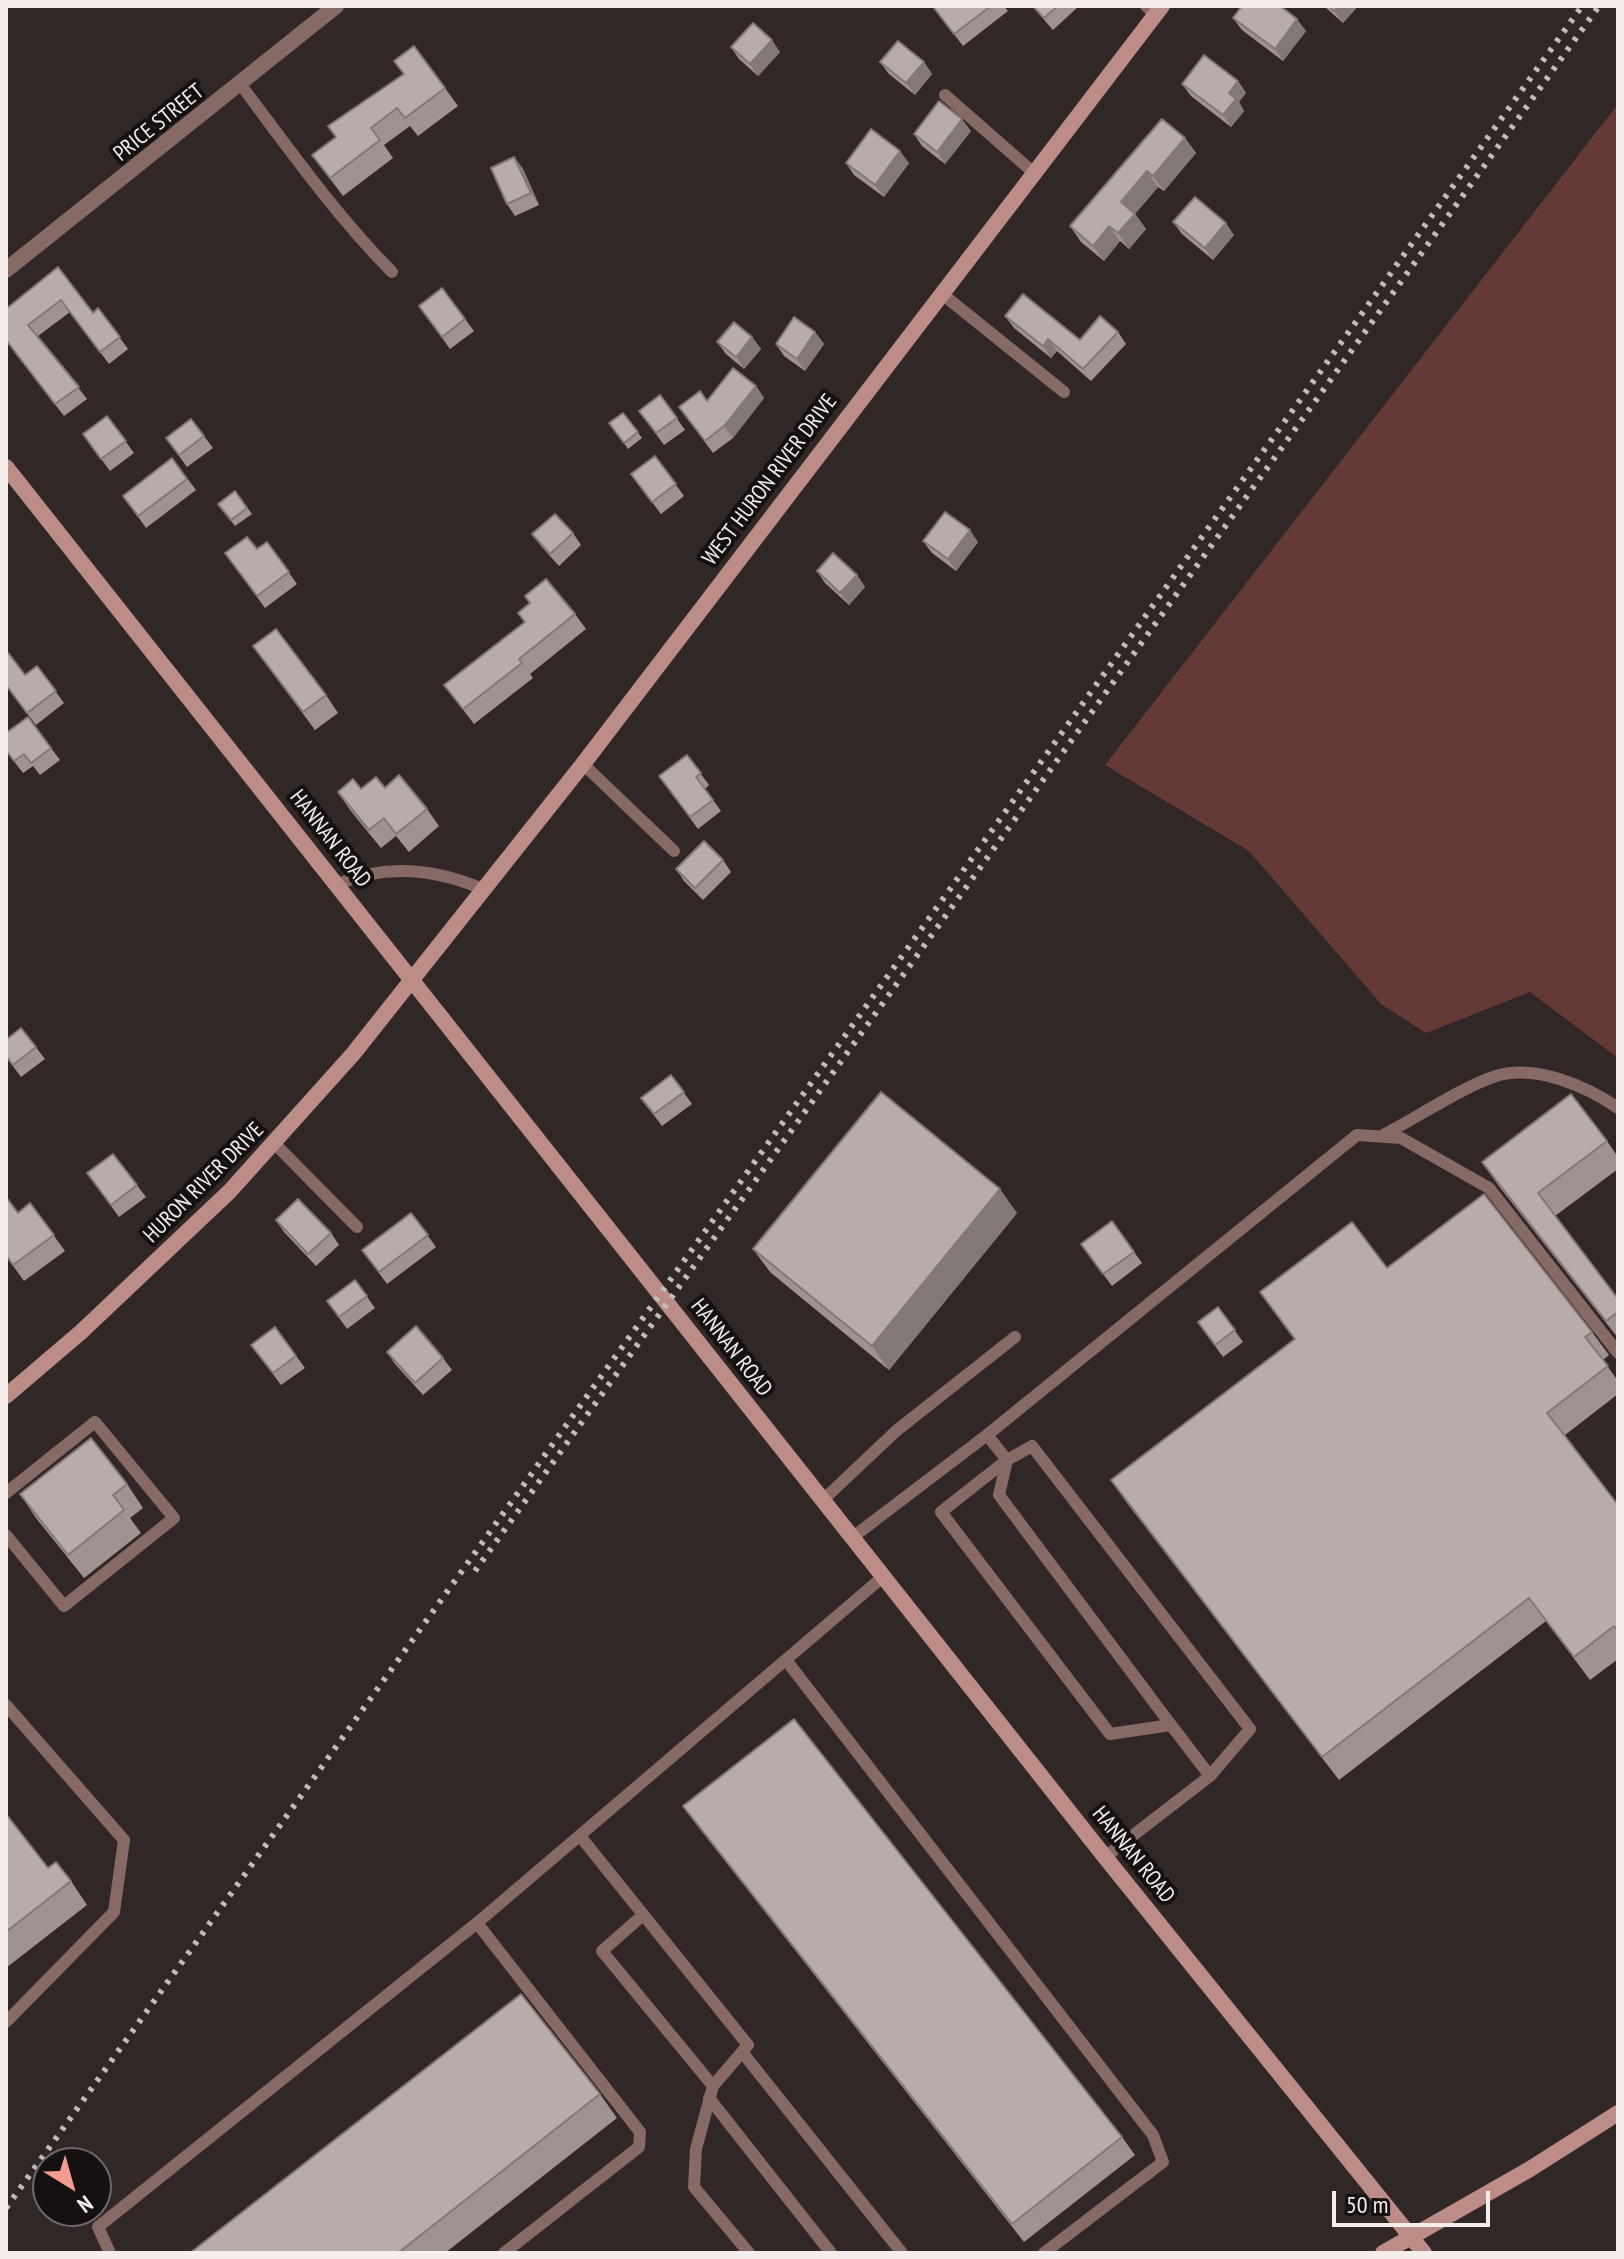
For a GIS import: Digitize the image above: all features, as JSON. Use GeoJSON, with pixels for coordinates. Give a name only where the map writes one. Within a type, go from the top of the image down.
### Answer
{"type":"FeatureCollection","features":[{"type":"Feature","properties":{"kind":"street","name":"PRICE STREET"},"geometry":{"type":"LineString","coordinates":[[6,270],[336,6]]}},
{"type":"Feature","properties":{"kind":"street","name":"WEST HURON RIVER DRIVE"},"geometry":{"type":"LineString","coordinates":[[413,981],[583,764],[1034,173],[1154,9]]}},
{"type":"Feature","properties":{"kind":"street","name":"HANNAN ROAD"},"geometry":{"type":"LineString","coordinates":[[6,467],[1105,1857],[1424,2253]]}},
{"type":"Feature","properties":{"kind":"street","name":"HURON RIVER DRIVE"},"geometry":{"type":"LineString","coordinates":[[6,1396],[174,1247],[275,1144],[413,981]]}},
{"type":"Feature","properties":{"kind":"street"},"geometry":{"type":"LineString","coordinates":[[1383,2253],[1413,2239],[1618,2113]]}},
{"type":"Feature","properties":{"kind":"lane"},"geometry":{"type":"LineString","coordinates":[[241,85],[316,185],[392,272]]}},
{"type":"Feature","properties":{"kind":"lane"},"geometry":{"type":"LineString","coordinates":[[945,95],[1034,173]]}},
{"type":"Feature","properties":{"kind":"lane"},"geometry":{"type":"LineString","coordinates":[[941,293],[1064,392]]}},
{"type":"Feature","properties":{"kind":"lane"},"geometry":{"type":"LineString","coordinates":[[583,764],[674,851]]}},
{"type":"Feature","properties":{"kind":"lane"},"geometry":{"type":"LineString","coordinates":[[338,884],[360,874],[434,872],[483,889]]}},
{"type":"Feature","properties":{"kind":"lane"},"geometry":{"type":"LineString","coordinates":[[1381,1136],[1498,1076],[1548,1075],[1589,1088],[1618,1108]]}},
{"type":"Feature","properties":{"kind":"lane"},"geometry":{"type":"LineString","coordinates":[[853,1537],[987,1435],[1357,1135],[1401,1138],[1489,1188],[1618,1353]]}},
{"type":"Feature","properties":{"kind":"lane"},"geometry":{"type":"LineString","coordinates":[[275,1144],[357,1227]]}},
{"type":"Feature","properties":{"kind":"lane"},"geometry":{"type":"LineString","coordinates":[[823,1500],[896,1431],[1015,1337]]}},
{"type":"Feature","properties":{"kind":"lane"},"geometry":{"type":"LineString","coordinates":[[6,1493],[95,1422],[174,1518],[64,1606],[6,1535]]}},
{"type":"Feature","properties":{"kind":"lane"},"geometry":{"type":"LineString","coordinates":[[987,1435],[1007,1460]]}},
{"type":"Feature","properties":{"kind":"lane"},"geometry":{"type":"LineString","coordinates":[[1105,1857],[1210,1776],[1250,1729],[1032,1446],[1007,1460],[941,1512],[1110,1734],[1171,1725]]}},
{"type":"Feature","properties":{"kind":"lane"},"geometry":{"type":"LineString","coordinates":[[1007,1460],[999,1495],[1210,1776]]}},
{"type":"Feature","properties":{"kind":"lane"},"geometry":{"type":"LineString","coordinates":[[110,2253],[98,2227],[477,1923],[884,1576]]}},
{"type":"Feature","properties":{"kind":"lane"},"geometry":{"type":"LineString","coordinates":[[786,1660],[1153,2135],[1163,2162],[1044,2253]]}},
{"type":"Feature","properties":{"kind":"lane"},"geometry":{"type":"LineString","coordinates":[[6,1705],[124,1840],[114,1912],[6,2022]]}},
{"type":"Feature","properties":{"kind":"lane"},"geometry":{"type":"LineString","coordinates":[[580,1836],[748,2045],[711,2092],[696,2149],[694,2187],[749,2253]]}},
{"type":"Feature","properties":{"kind":"lane"},"geometry":{"type":"LineString","coordinates":[[643,1915],[602,1951],[831,2253]]}},
{"type":"Feature","properties":{"kind":"lane"},"geometry":{"type":"LineString","coordinates":[[477,1923],[640,2132],[639,2147],[504,2253]]}},
{"type":"Feature","properties":{"kind":"lane"},"geometry":{"type":"LineString","coordinates":[[742,2052],[902,2253]]}},
{"type":"Feature","properties":{"kind":"shaded area"},"geometry":{"type":"Polygon","coordinates":[[[1618,104],[1618,1058],[1530,992],[1426,1033],[1381,1004],[1249,851],[1105,765],[1618,104]]]}},
{"type":"Feature","properties":{"kind":"building"},"geometry":{"type":"Polygon","coordinates":[[[991,6],[954,34],[934,8],[991,6]]]}},
{"type":"Feature","properties":{"kind":"building"},"geometry":{"type":"Polygon","coordinates":[[[1033,6],[1058,6],[1044,18],[1033,6]]]}},
{"type":"Feature","properties":{"kind":"building"},"geometry":{"type":"Polygon","coordinates":[[[1242,6],[1280,6],[1297,19],[1275,49],[1233,18],[1242,6]]]}},
{"type":"Feature","properties":{"kind":"building"},"geometry":{"type":"Polygon","coordinates":[[[753,23],[772,40],[750,64],[731,47],[753,23]]]}},
{"type":"Feature","properties":{"kind":"building"},"geometry":{"type":"Polygon","coordinates":[[[898,41],[924,62],[906,83],[880,62],[898,41]]]}},
{"type":"Feature","properties":{"kind":"building"},"geometry":{"type":"Polygon","coordinates":[[[414,46],[445,88],[405,118],[397,108],[371,128],[380,140],[330,178],[312,155],[336,137],[328,126],[404,74],[394,61],[414,46]]]}},
{"type":"Feature","properties":{"kind":"building"},"geometry":{"type":"Polygon","coordinates":[[[1204,55],[1238,81],[1229,93],[1236,99],[1223,115],[1182,84],[1204,55]]]}},
{"type":"Feature","properties":{"kind":"building"},"geometry":{"type":"Polygon","coordinates":[[[939,101],[962,119],[937,152],[914,134],[939,101]]]}},
{"type":"Feature","properties":{"kind":"building"},"geometry":{"type":"Polygon","coordinates":[[[1162,119],[1185,138],[1153,176],[1147,171],[1121,202],[1135,214],[1118,233],[1109,226],[1093,246],[1070,226],[1162,119]]]}},
{"type":"Feature","properties":{"kind":"building"},"geometry":{"type":"Polygon","coordinates":[[[871,129],[900,151],[875,185],[846,163],[871,129]]]}},
{"type":"Feature","properties":{"kind":"building"},"geometry":{"type":"Polygon","coordinates":[[[514,157],[531,193],[507,204],[491,168],[514,157]]]}},
{"type":"Feature","properties":{"kind":"building"},"geometry":{"type":"Polygon","coordinates":[[[1195,197],[1226,223],[1205,248],[1173,222],[1195,197]]]}},
{"type":"Feature","properties":{"kind":"building"},"geometry":{"type":"Polygon","coordinates":[[[58,267],[93,313],[98,308],[120,337],[100,352],[61,300],[28,325],[79,387],[55,404],[6,340],[6,309],[58,267]]]}},
{"type":"Feature","properties":{"kind":"building"},"geometry":{"type":"Polygon","coordinates":[[[442,288],[465,319],[442,337],[419,306],[442,288]]]}},
{"type":"Feature","properties":{"kind":"building"},"geometry":{"type":"Polygon","coordinates":[[[1023,294],[1080,340],[1100,316],[1118,332],[1083,369],[1048,339],[1043,346],[1005,316],[1023,294]]]}},
{"type":"Feature","properties":{"kind":"building"},"geometry":{"type":"Polygon","coordinates":[[[794,317],[815,332],[797,359],[776,344],[794,317]]]}},
{"type":"Feature","properties":{"kind":"building"},"geometry":{"type":"Polygon","coordinates":[[[734,322],[752,337],[736,357],[717,342],[734,322]]]}},
{"type":"Feature","properties":{"kind":"building"},"geometry":{"type":"Polygon","coordinates":[[[733,368],[756,386],[724,426],[705,441],[679,407],[700,391],[707,401],[733,368]]]}},
{"type":"Feature","properties":{"kind":"building"},"geometry":{"type":"Polygon","coordinates":[[[660,395],[677,418],[656,433],[639,411],[660,395]]]}},
{"type":"Feature","properties":{"kind":"building"},"geometry":{"type":"Polygon","coordinates":[[[623,413],[638,432],[624,443],[609,423],[623,413]]]}},
{"type":"Feature","properties":{"kind":"building"},"geometry":{"type":"Polygon","coordinates":[[[107,416],[126,441],[101,459],[83,434],[107,416]]]}},
{"type":"Feature","properties":{"kind":"building"},"geometry":{"type":"Polygon","coordinates":[[[191,419],[204,436],[179,455],[166,438],[191,419]]]}},
{"type":"Feature","properties":{"kind":"building"},"geometry":{"type":"Polygon","coordinates":[[[655,456],[676,484],[652,502],[631,474],[655,456]]]}},
{"type":"Feature","properties":{"kind":"building"},"geometry":{"type":"Polygon","coordinates":[[[172,458],[187,479],[138,516],[123,496],[172,458]]]}},
{"type":"Feature","properties":{"kind":"building"},"geometry":{"type":"Polygon","coordinates":[[[235,491],[247,508],[231,520],[218,504],[235,491]]]}},
{"type":"Feature","properties":{"kind":"building"},"geometry":{"type":"Polygon","coordinates":[[[945,512],[970,530],[948,559],[923,541],[945,512]]]}},
{"type":"Feature","properties":{"kind":"building"},"geometry":{"type":"Polygon","coordinates":[[[555,514],[573,533],[550,554],[532,534],[555,514]]]}},
{"type":"Feature","properties":{"kind":"building"},"geometry":{"type":"Polygon","coordinates":[[[247,537],[257,549],[267,542],[289,572],[257,596],[225,553],[247,537]]]}},
{"type":"Feature","properties":{"kind":"building"},"geometry":{"type":"Polygon","coordinates":[[[833,553],[857,575],[840,593],[817,571],[833,553]]]}},
{"type":"Feature","properties":{"kind":"building"},"geometry":{"type":"Polygon","coordinates":[[[546,579],[575,614],[519,659],[522,663],[463,709],[444,685],[525,622],[518,613],[530,603],[525,596],[546,579]]]}},
{"type":"Feature","properties":{"kind":"building"},"geometry":{"type":"Polygon","coordinates":[[[276,629],[326,695],[303,712],[253,646],[276,629]]]}},
{"type":"Feature","properties":{"kind":"building"},"geometry":{"type":"Polygon","coordinates":[[[6,650],[25,675],[37,666],[56,691],[27,713],[6,685],[6,650]]]}},
{"type":"Feature","properties":{"kind":"building"},"geometry":{"type":"Polygon","coordinates":[[[28,717],[51,748],[31,763],[24,754],[14,761],[6,750],[6,733],[28,717]]]}},
{"type":"Feature","properties":{"kind":"building"},"geometry":{"type":"Polygon","coordinates":[[[687,755],[701,773],[696,777],[713,800],[690,817],[659,776],[687,755]]]}},
{"type":"Feature","properties":{"kind":"building"},"geometry":{"type":"Polygon","coordinates":[[[399,775],[427,809],[396,834],[384,818],[369,830],[338,792],[353,779],[361,789],[376,777],[385,788],[399,775]]]}},
{"type":"Feature","properties":{"kind":"building"},"geometry":{"type":"Polygon","coordinates":[[[704,841],[723,860],[695,888],[676,869],[704,841]]]}},
{"type":"Feature","properties":{"kind":"building"},"geometry":{"type":"Polygon","coordinates":[[[21,1028],[36,1047],[13,1065],[6,1056],[6,1040],[21,1028]]]}},
{"type":"Feature","properties":{"kind":"building"},"geometry":{"type":"Polygon","coordinates":[[[671,1075],[684,1092],[654,1114],[641,1098],[671,1075]]]}},
{"type":"Feature","properties":{"kind":"building"},"geometry":{"type":"Polygon","coordinates":[[[881,1092],[1000,1189],[872,1346],[753,1249],[881,1092]]]}},
{"type":"Feature","properties":{"kind":"building"},"geometry":{"type":"Polygon","coordinates":[[[1571,1094],[1607,1141],[1538,1193],[1618,1299],[1618,1312],[1606,1321],[1482,1162],[1571,1094]]]}},
{"type":"Feature","properties":{"kind":"building"},"geometry":{"type":"Polygon","coordinates":[[[113,1154],[137,1185],[111,1205],[87,1173],[113,1154]]]}},
{"type":"Feature","properties":{"kind":"building"},"geometry":{"type":"Polygon","coordinates":[[[1484,1194],[1592,1332],[1585,1337],[1608,1366],[1547,1413],[1618,1505],[1618,1631],[1614,1626],[1574,1657],[1529,1598],[1322,1757],[1111,1480],[1295,1339],[1260,1292],[1352,1222],[1387,1268],[1484,1194]]]}},
{"type":"Feature","properties":{"kind":"building"},"geometry":{"type":"Polygon","coordinates":[[[6,1197],[18,1213],[30,1203],[54,1235],[13,1265],[6,1255],[6,1197]]]}},
{"type":"Feature","properties":{"kind":"building"},"geometry":{"type":"Polygon","coordinates":[[[298,1199],[331,1233],[308,1254],[276,1220],[298,1199]]]}},
{"type":"Feature","properties":{"kind":"building"},"geometry":{"type":"Polygon","coordinates":[[[411,1213],[428,1235],[379,1272],[362,1250],[411,1213]]]}},
{"type":"Feature","properties":{"kind":"building"},"geometry":{"type":"Polygon","coordinates":[[[1112,1221],[1134,1252],[1103,1274],[1081,1244],[1112,1221]]]}},
{"type":"Feature","properties":{"kind":"building"},"geometry":{"type":"Polygon","coordinates":[[[355,1280],[367,1296],[339,1317],[327,1301],[355,1280]]]}},
{"type":"Feature","properties":{"kind":"building"},"geometry":{"type":"Polygon","coordinates":[[[1218,1307],[1235,1330],[1215,1345],[1198,1322],[1218,1307]]]}},
{"type":"Feature","properties":{"kind":"building"},"geometry":{"type":"Polygon","coordinates":[[[416,1326],[443,1358],[415,1383],[387,1352],[416,1326]]]}},
{"type":"Feature","properties":{"kind":"building"},"geometry":{"type":"Polygon","coordinates":[[[275,1327],[296,1356],[273,1373],[251,1345],[275,1327]]]}},
{"type":"Feature","properties":{"kind":"building"},"geometry":{"type":"Polygon","coordinates":[[[91,1438],[127,1484],[113,1495],[124,1510],[68,1555],[20,1494],[91,1438]]]}},
{"type":"Feature","properties":{"kind":"building"},"geometry":{"type":"Polygon","coordinates":[[[794,1719],[1122,2137],[1012,2224],[683,1806],[794,1719]]]}},
{"type":"Feature","properties":{"kind":"building"},"geometry":{"type":"Polygon","coordinates":[[[6,1814],[48,1868],[56,1862],[71,1881],[6,1932],[6,1814]]]}},
{"type":"Feature","properties":{"kind":"building"},"geometry":{"type":"Polygon","coordinates":[[[521,1994],[600,2094],[398,2253],[190,2253],[521,1994]]]}},
{"type":"Feature","properties":{"kind":"railway"},"geometry":{"type":"LineString","coordinates":[[6,2208],[1582,6]]}},
{"type":"Feature","properties":{"kind":"railway"},"geometry":{"type":"LineString","coordinates":[[475,1571],[1599,6]]}}]}
